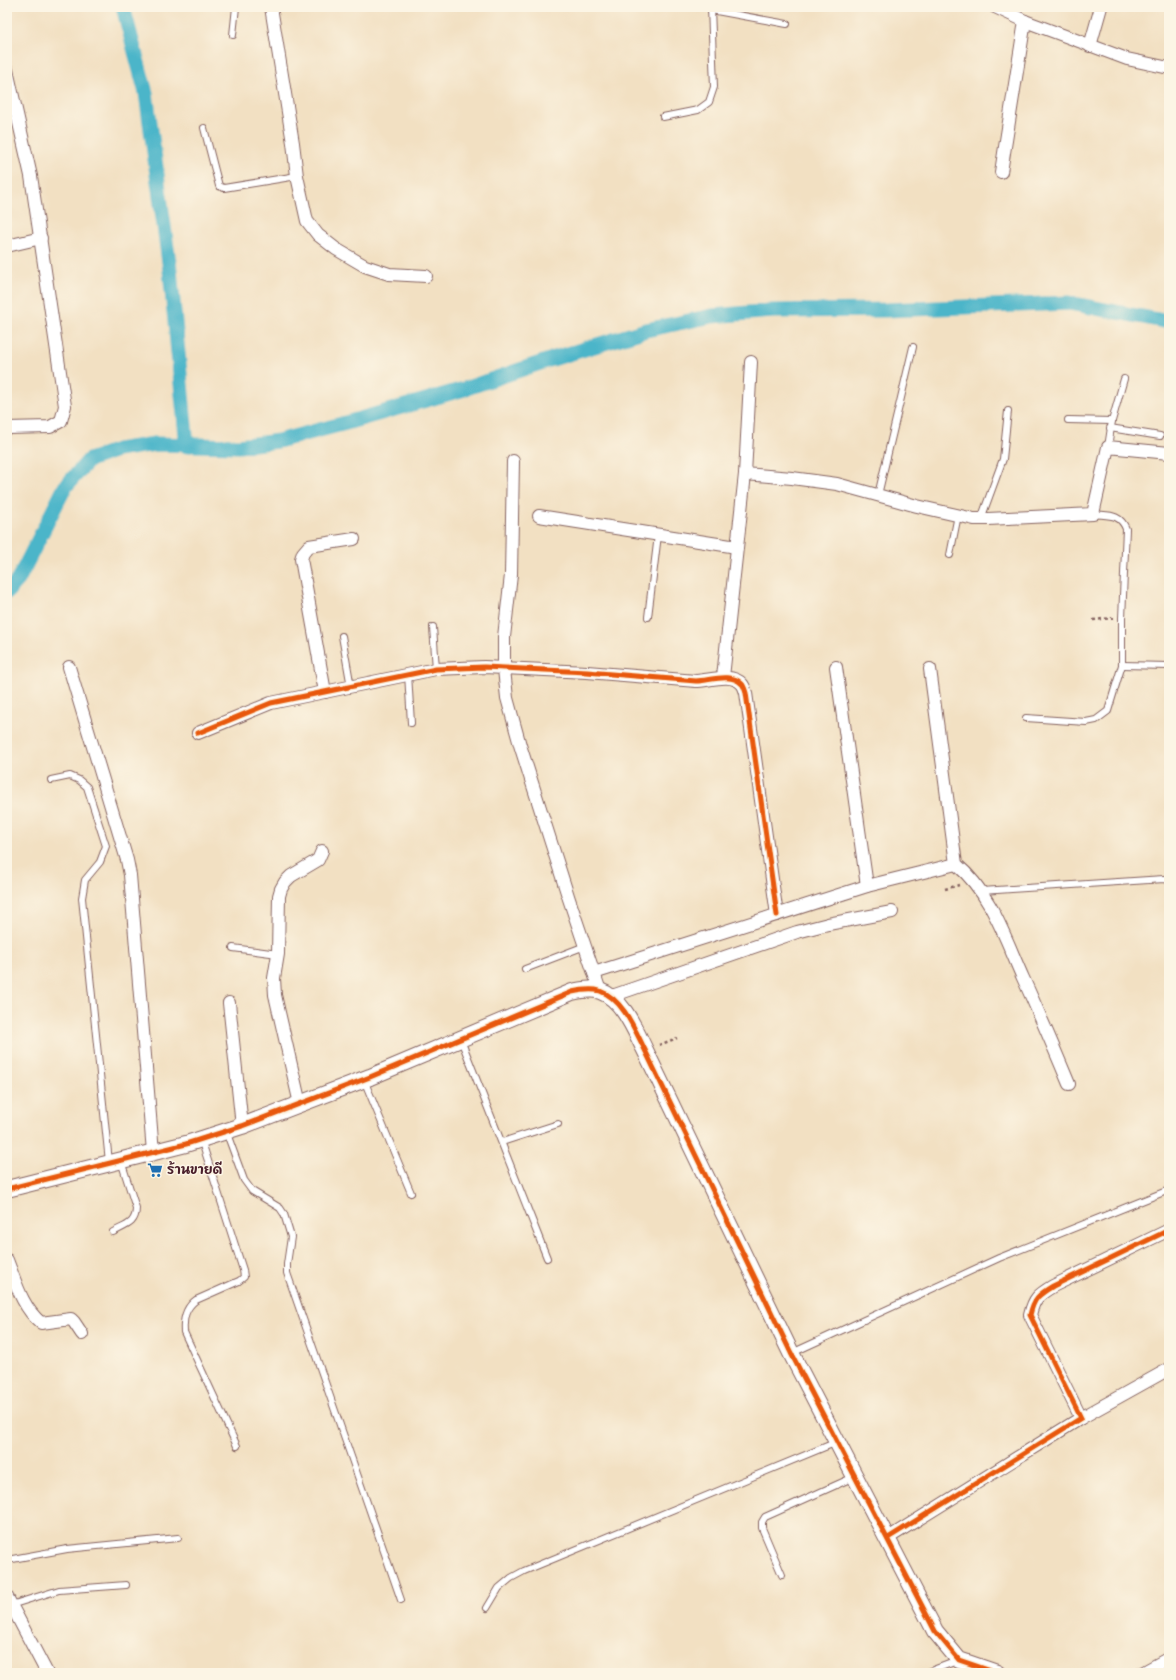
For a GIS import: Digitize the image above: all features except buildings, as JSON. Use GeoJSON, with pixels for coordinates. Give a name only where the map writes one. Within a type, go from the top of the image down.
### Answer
{"type":"FeatureCollection","features":[{"type":"Feature","properties":{"kind":"street"},"geometry":{"type":"LineString","coordinates":[[271,7],[297,176],[307,221],[318,235],[336,249],[365,266],[389,274],[426,276]]}},
{"type":"Feature","properties":{"kind":"street"},"geometry":{"type":"LineString","coordinates":[[994,7],[1026,21],[1126,59],[1169,68]]}},
{"type":"Feature","properties":{"kind":"street"},"geometry":{"type":"LineString","coordinates":[[1090,46],[1101,7]]}},
{"type":"Feature","properties":{"kind":"street"},"geometry":{"type":"LineString","coordinates":[[1002,172],[1026,21]]}},
{"type":"Feature","properties":{"kind":"street"},"geometry":{"type":"LineString","coordinates":[[7,70],[31,176],[66,406],[61,421],[50,427],[7,428]]}},
{"type":"Feature","properties":{"kind":"street"},"geometry":{"type":"LineString","coordinates":[[7,246],[41,238]]}},
{"type":"Feature","properties":{"kind":"street"},"geometry":{"type":"LineString","coordinates":[[723,677],[745,474],[751,362]]}},
{"type":"Feature","properties":{"kind":"street"},"geometry":{"type":"LineString","coordinates":[[745,474],[837,484],[958,515],[981,519],[1093,514],[1108,447],[1169,453]]}},
{"type":"Feature","properties":{"kind":"street"},"geometry":{"type":"LineString","coordinates":[[513,461],[511,575],[504,637],[504,669],[507,698],[520,745],[585,946],[594,973],[605,994]]}},
{"type":"Feature","properties":{"kind":"street"},"geometry":{"type":"LineString","coordinates":[[539,516],[737,547]]}},
{"type":"Feature","properties":{"kind":"street"},"geometry":{"type":"LineString","coordinates":[[325,692],[301,559],[303,553],[309,546],[354,539]]}},
{"type":"Feature","properties":{"kind":"street"},"geometry":{"type":"LineString","coordinates":[[69,666],[127,860],[130,875],[152,1152]]}},
{"type":"Feature","properties":{"kind":"street"},"geometry":{"type":"LineString","coordinates":[[198,733],[270,703],[436,669],[484,667],[587,672],[696,681],[708,681],[723,677],[742,684],[746,693],[777,915]]}},
{"type":"Feature","properties":{"kind":"street"},"geometry":{"type":"LineString","coordinates":[[836,667],[867,886]]}},
{"type":"Feature","properties":{"kind":"street"},"geometry":{"type":"LineString","coordinates":[[930,669],[956,864],[982,891],[997,918],[1070,1084]]}},
{"type":"Feature","properties":{"kind":"street"},"geometry":{"type":"LineString","coordinates":[[300,1104],[275,995],[274,978],[278,954],[279,896],[284,882],[291,876],[318,860],[322,851]]}},
{"type":"Feature","properties":{"kind":"street"},"geometry":{"type":"LineString","coordinates":[[594,973],[867,886],[956,864]]}},
{"type":"Feature","properties":{"kind":"street"},"geometry":{"type":"LineString","coordinates":[[605,994],[798,932],[828,924],[892,912]]}},
{"type":"Feature","properties":{"kind":"street"},"geometry":{"type":"LineString","coordinates":[[7,1189],[115,1163],[242,1126],[364,1079],[572,992],[588,989],[605,994],[620,1006],[627,1015],[791,1353],[935,1631],[959,1660],[997,1673]]}},
{"type":"Feature","properties":{"kind":"street"},"geometry":{"type":"LineString","coordinates":[[229,1003],[242,1126]]}},
{"type":"Feature","properties":{"kind":"street"},"geometry":{"type":"LineString","coordinates":[[1081,1418],[1030,1315],[1033,1302],[1042,1292],[1053,1286],[1169,1230]]}},
{"type":"Feature","properties":{"kind":"street"},"geometry":{"type":"LineString","coordinates":[[7,1260],[22,1299],[32,1316],[41,1323],[71,1319],[82,1334]]}},
{"type":"Feature","properties":{"kind":"street"},"geometry":{"type":"LineString","coordinates":[[888,1538],[1081,1418],[1169,1369]]}},
{"type":"Feature","properties":{"kind":"street"},"geometry":{"type":"LineString","coordinates":[[9,1601],[47,1673]]}},
{"type":"Feature","properties":{"kind":"street"},"geometry":{"type":"LineString","coordinates":[[1142,1673],[1169,1658]]}},
{"type":"Feature","properties":{"kind":"lane"},"geometry":{"type":"LineString","coordinates":[[233,35],[236,7]]}},
{"type":"Feature","properties":{"kind":"lane"},"geometry":{"type":"LineString","coordinates":[[663,117],[698,110],[709,102],[714,87],[711,8],[787,24]]}},
{"type":"Feature","properties":{"kind":"lane"},"geometry":{"type":"LineString","coordinates":[[204,128],[219,186],[224,188],[297,176]]}},
{"type":"Feature","properties":{"kind":"lane"},"geometry":{"type":"LineString","coordinates":[[878,495],[913,347]]}},
{"type":"Feature","properties":{"kind":"lane"},"geometry":{"type":"LineString","coordinates":[[1108,447],[1110,428],[1124,379]]}},
{"type":"Feature","properties":{"kind":"lane"},"geometry":{"type":"LineString","coordinates":[[981,519],[1003,459],[1008,410]]}},
{"type":"Feature","properties":{"kind":"lane"},"geometry":{"type":"LineString","coordinates":[[1068,420],[1112,421]]}},
{"type":"Feature","properties":{"kind":"lane"},"geometry":{"type":"LineString","coordinates":[[1110,428],[1160,436]]}},
{"type":"Feature","properties":{"kind":"lane"},"geometry":{"type":"LineString","coordinates":[[1026,718],[1086,722],[1096,720],[1108,711],[1122,665],[1122,618],[1126,529],[1123,521],[1115,516],[1093,514]]}},
{"type":"Feature","properties":{"kind":"lane"},"geometry":{"type":"LineString","coordinates":[[950,555],[958,515]]}},
{"type":"Feature","properties":{"kind":"lane"},"geometry":{"type":"LineString","coordinates":[[648,617],[658,535]]}},
{"type":"Feature","properties":{"kind":"lane"},"geometry":{"type":"LineString","coordinates":[[433,627],[436,669]]}},
{"type":"Feature","properties":{"kind":"lane"},"geometry":{"type":"LineString","coordinates":[[342,636],[351,687]]}},
{"type":"Feature","properties":{"kind":"lane"},"geometry":{"type":"LineString","coordinates":[[1122,665],[1169,666]]}},
{"type":"Feature","properties":{"kind":"lane"},"geometry":{"type":"LineString","coordinates":[[408,674],[411,723]]}},
{"type":"Feature","properties":{"kind":"lane"},"geometry":{"type":"LineString","coordinates":[[51,780],[70,776],[87,787],[106,846],[100,862],[85,880],[82,898],[115,1163],[136,1208],[136,1216],[134,1220],[113,1232]]}},
{"type":"Feature","properties":{"kind":"lane"},"geometry":{"type":"LineString","coordinates":[[982,891],[1164,879],[1169,880]]}},
{"type":"Feature","properties":{"kind":"lane"},"geometry":{"type":"LineString","coordinates":[[525,969],[585,946]]}},
{"type":"Feature","properties":{"kind":"lane"},"geometry":{"type":"LineString","coordinates":[[233,948],[278,954]]}},
{"type":"Feature","properties":{"kind":"lane"},"geometry":{"type":"LineString","coordinates":[[460,1039],[547,1258]]}},
{"type":"Feature","properties":{"kind":"lane"},"geometry":{"type":"LineString","coordinates":[[364,1079],[411,1193]]}},
{"type":"Feature","properties":{"kind":"lane"},"geometry":{"type":"LineString","coordinates":[[502,1142],[558,1124]]}},
{"type":"Feature","properties":{"kind":"lane"},"geometry":{"type":"LineString","coordinates":[[226,1131],[244,1180],[252,1191],[280,1208],[284,1214],[291,1237],[287,1273],[401,1600]]}},
{"type":"Feature","properties":{"kind":"lane"},"geometry":{"type":"LineString","coordinates":[[201,1139],[244,1277],[239,1281],[196,1300],[190,1305],[185,1315],[184,1332],[237,1446]]}},
{"type":"Feature","properties":{"kind":"lane"},"geometry":{"type":"LineString","coordinates":[[791,1353],[999,1258],[1169,1190]]}},
{"type":"Feature","properties":{"kind":"lane"},"geometry":{"type":"LineString","coordinates":[[487,1608],[499,1588],[524,1571],[838,1442]]}},
{"type":"Feature","properties":{"kind":"lane"},"geometry":{"type":"LineString","coordinates":[[782,1575],[762,1528],[762,1522],[766,1517],[856,1477]]}},
{"type":"Feature","properties":{"kind":"lane"},"geometry":{"type":"LineString","coordinates":[[7,1560],[67,1549],[178,1538]]}},
{"type":"Feature","properties":{"kind":"lane"},"geometry":{"type":"LineString","coordinates":[[9,1601],[59,1590],[126,1585]]}},
{"type":"Feature","properties":{"kind":"lane"},"geometry":{"type":"LineString","coordinates":[[925,1673],[959,1660]]}},
{"type":"Feature","properties":{"kind":"path"},"geometry":{"type":"LineString","coordinates":[[1093,620],[1122,618]]}},
{"type":"Feature","properties":{"kind":"path"},"geometry":{"type":"LineString","coordinates":[[645,1050],[677,1038]]}},
{"type":"Feature","properties":{"kind":"waterway"},"geometry":{"type":"LineString","coordinates":[[123,7],[146,93],[170,270],[187,446]]}},
{"type":"Feature","properties":{"kind":"waterway"},"geometry":{"type":"LineString","coordinates":[[7,592],[18,580],[65,487],[89,460],[117,450],[155,444],[239,446],[278,441],[464,389],[552,359],[646,330],[712,316],[773,311],[886,310],[1069,303],[1169,322]]}},
{"type":"Feature","properties":{"kind":"cycle path"},"geometry":{"type":"LineString","coordinates":[[198,733],[271,703],[436,669],[484,667],[587,672],[696,681],[732,678],[742,684],[746,693],[777,915]]}},
{"type":"Feature","properties":{"kind":"cycle path"},"geometry":{"type":"LineString","coordinates":[[7,1189],[186,1144],[242,1126],[370,1077],[572,992],[590,989],[600,991],[608,995],[622,1008],[632,1025],[791,1353],[935,1631],[959,1660],[997,1673]]}},
{"type":"Feature","properties":{"kind":"cycle path"},"geometry":{"type":"LineString","coordinates":[[888,1538],[1081,1418],[1030,1315],[1033,1305],[1040,1295],[1053,1286],[1169,1230]]}},
{"type":"Feature","properties":{"kind":"place","name":"ร้านขายดี"},"geometry":{"type":"Point","coordinates":[155,1170]}}]}
